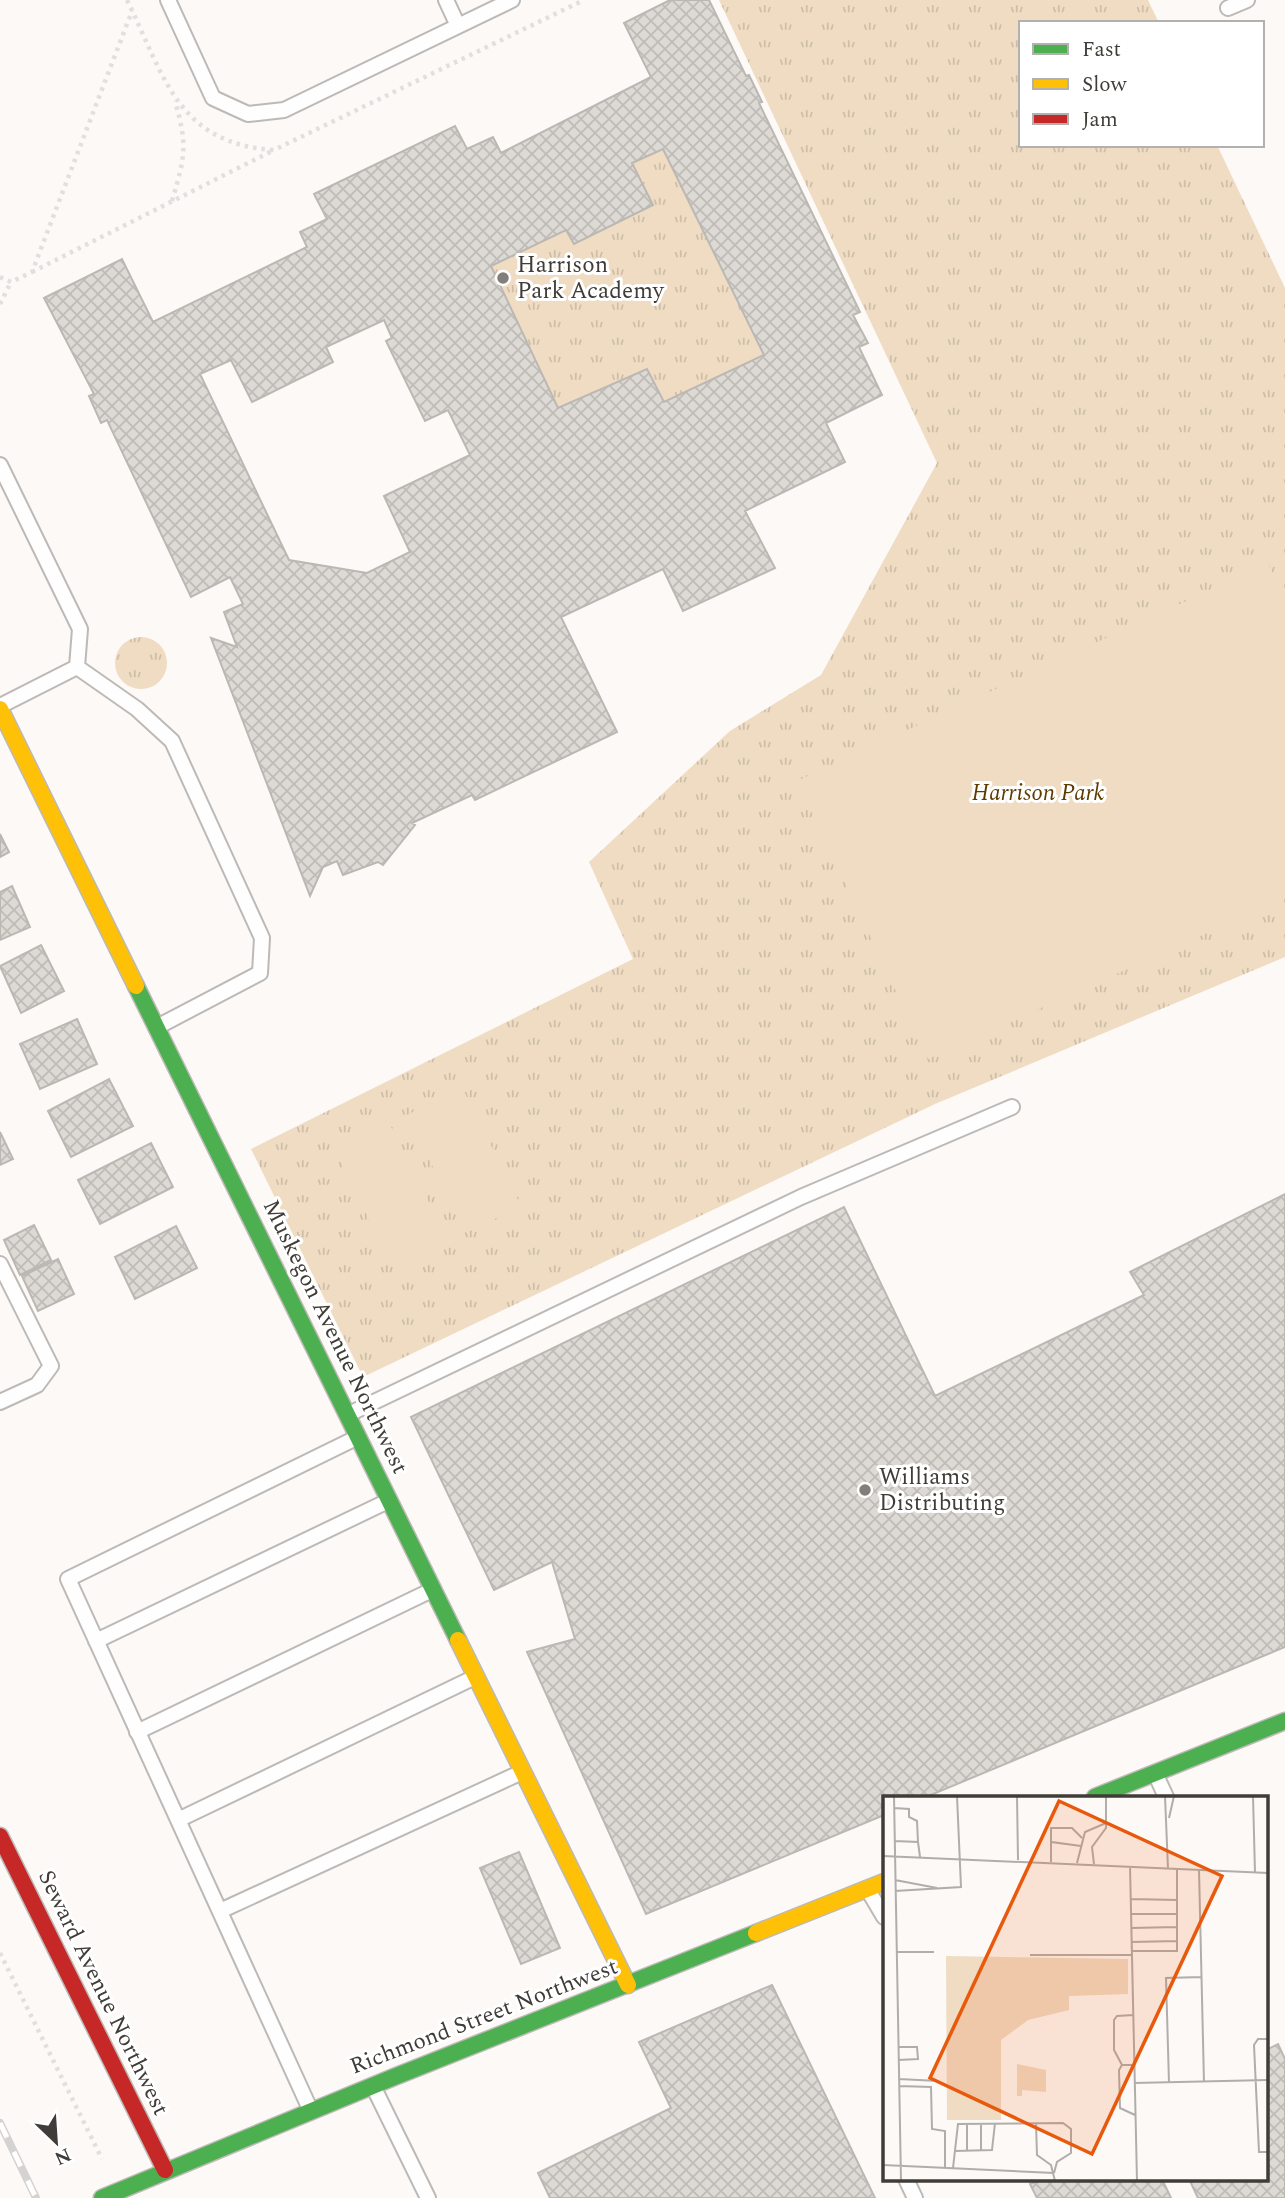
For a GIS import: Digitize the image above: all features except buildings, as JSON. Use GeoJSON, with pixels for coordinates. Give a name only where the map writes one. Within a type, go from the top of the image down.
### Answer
{"type":"FeatureCollection","features":[{"type":"Feature","properties":{"kind":"street","name":"Muskegon Avenue Northwest"},"geometry":{"type":"LineString","coordinates":[[0,708],[628,1985]]}},
{"type":"Feature","properties":{"kind":"street"},"geometry":{"type":"LineString","coordinates":[[1098,1796],[1285,1721]]}},
{"type":"Feature","properties":{"kind":"street","name":"Seward Avenue Northwest"},"geometry":{"type":"LineString","coordinates":[[0,1836],[165,2170]]}},
{"type":"Feature","properties":{"kind":"street","name":"Richmond Street Northwest"},"geometry":{"type":"LineString","coordinates":[[109,2195],[552,2012],[628,1985],[883,1882]]}},
{"type":"Feature","properties":{"kind":"lane"},"geometry":{"type":"LineString","coordinates":[[168,0],[213,98],[248,114],[284,110],[512,0]]}},
{"type":"Feature","properties":{"kind":"lane"},"geometry":{"type":"LineString","coordinates":[[446,0],[458,26]]}},
{"type":"Feature","properties":{"kind":"lane"},"geometry":{"type":"LineString","coordinates":[[1228,8],[1247,0]]}},
{"type":"Feature","properties":{"kind":"lane"},"geometry":{"type":"LineString","coordinates":[[0,465],[80,629],[77,667]]}},
{"type":"Feature","properties":{"kind":"lane"},"geometry":{"type":"LineString","coordinates":[[0,708],[77,667]]}},
{"type":"Feature","properties":{"kind":"lane"},"geometry":{"type":"LineString","coordinates":[[77,667],[137,709],[172,741],[262,938],[260,973],[157,1027]]}},
{"type":"Feature","properties":{"kind":"lane"},"geometry":{"type":"LineString","coordinates":[[348,1415],[800,1197],[1012,1107]]}},
{"type":"Feature","properties":{"kind":"lane"},"geometry":{"type":"LineString","coordinates":[[0,1264],[51,1366],[37,1385],[0,1402]]}},
{"type":"Feature","properties":{"kind":"lane"},"geometry":{"type":"LineString","coordinates":[[311,2110],[68,1579],[358,1437]]}},
{"type":"Feature","properties":{"kind":"lane"},"geometry":{"type":"LineString","coordinates":[[96,1641],[390,1500]]}},
{"type":"Feature","properties":{"kind":"lane"},"geometry":{"type":"LineString","coordinates":[[137,1732],[433,1590]]}},
{"type":"Feature","properties":{"kind":"lane"},"geometry":{"type":"LineString","coordinates":[[178,1820],[476,1676]]}},
{"type":"Feature","properties":{"kind":"lane"},"geometry":{"type":"LineString","coordinates":[[220,1911],[523,1772]]}},
{"type":"Feature","properties":{"kind":"lane"},"geometry":{"type":"LineString","coordinates":[[1155,1773],[1166,1796]]}},
{"type":"Feature","properties":{"kind":"lane"},"geometry":{"type":"LineString","coordinates":[[868,1889],[883,1915]]}},
{"type":"Feature","properties":{"kind":"lane"},"geometry":{"type":"LineString","coordinates":[[373,2085],[428,2198]]}},
{"type":"Feature","properties":{"kind":"path"},"geometry":{"type":"LineString","coordinates":[[32,272],[132,10]]}},
{"type":"Feature","properties":{"kind":"path"},"geometry":{"type":"LineString","coordinates":[[172,202],[184,163],[186,138],[174,97]]}},
{"type":"Feature","properties":{"kind":"path"},"geometry":{"type":"LineString","coordinates":[[0,303],[11,282],[274,150]]}},
{"type":"Feature","properties":{"kind":"path"},"geometry":{"type":"LineString","coordinates":[[0,277],[11,282]]}},
{"type":"Feature","properties":{"kind":"path"},"geometry":{"type":"LineString","coordinates":[[0,1953],[109,2195]]}},
{"type":"Feature","properties":{"kind":"green space","name":"Harrison Park"},"geometry":{"type":"Polygon","coordinates":[[[719,0],[1148,0],[1158,21],[1019,21],[1019,147],[1218,147],[1285,288],[1285,957],[935,1104],[363,1377],[251,1149],[633,959],[589,862],[730,731],[821,675],[937,463],[719,0]]]}},
{"type":"Feature","properties":{"kind":"green space"},"geometry":{"type":"Polygon","coordinates":[[[663,149],[764,355],[664,402],[646,369],[558,408],[491,266],[566,230],[574,244],[652,205],[632,163],[663,149]]]}},
{"type":"Feature","properties":{"kind":"green space"},"geometry":{"type":"Polygon","coordinates":[[[1268,563],[1285,600],[1285,898],[928,1059],[797,781],[1268,563]]]}},
{"type":"Feature","properties":{"kind":"green space"},"geometry":{"type":"Polygon","coordinates":[[[141,637],[160,644],[167,663],[160,682],[141,689],[122,682],[115,663],[122,644],[141,637]]]}},
{"type":"Feature","properties":{"kind":"green space"},"geometry":{"type":"Polygon","coordinates":[[[462,1087],[521,1206],[466,1233],[407,1115],[462,1087]]]}},
{"type":"Feature","properties":{"kind":"green space"},"geometry":{"type":"Polygon","coordinates":[[[389,1123],[449,1242],[394,1270],[335,1151],[389,1123]]]}},
{"type":"Feature","properties":{"kind":"railway"},"geometry":{"type":"LineString","coordinates":[[0,2123],[36,2198]]}},
{"type":"Feature","properties":{"kind":"traffic: fast"},"geometry":{"type":"LineString","coordinates":[[136,986],[458,1640]]}},
{"type":"Feature","properties":{"kind":"traffic: fast"},"geometry":{"type":"LineString","coordinates":[[1098,1796],[1285,1721]]}},
{"type":"Feature","properties":{"kind":"traffic: fast"},"geometry":{"type":"LineString","coordinates":[[102,2198],[394,2077],[756,1933]]}},
{"type":"Feature","properties":{"kind":"traffic: slow"},"geometry":{"type":"LineString","coordinates":[[0,709],[136,986]]}},
{"type":"Feature","properties":{"kind":"traffic: slow"},"geometry":{"type":"LineString","coordinates":[[458,1640],[628,1985]]}},
{"type":"Feature","properties":{"kind":"traffic: slow"},"geometry":{"type":"LineString","coordinates":[[756,1933],[883,1882]]}},
{"type":"Feature","properties":{"kind":"traffic: jam"},"geometry":{"type":"LineString","coordinates":[[0,1836],[165,2170]]}},
{"type":"Feature","properties":{"kind":"place","name":"Harrison Park Academy"},"geometry":{"type":"Point","coordinates":[503,278]}},
{"type":"Feature","properties":{"kind":"place","name":"Williams Distributing"},"geometry":{"type":"Point","coordinates":[865,1490]}}]}
